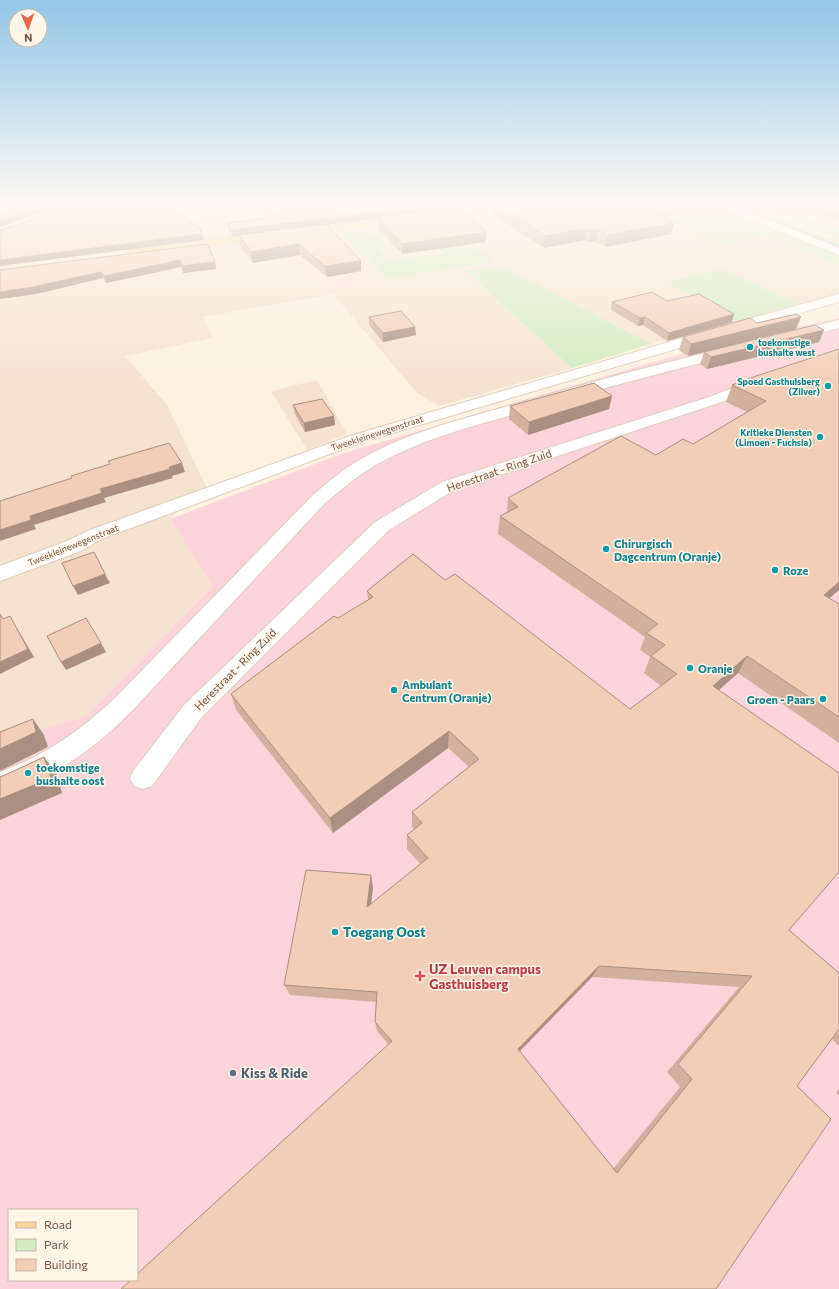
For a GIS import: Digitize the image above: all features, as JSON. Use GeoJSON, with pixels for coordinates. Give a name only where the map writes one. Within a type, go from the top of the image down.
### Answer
{"type":"FeatureCollection","features":[{"type":"Feature","properties":{"kind":"street","name":"Tweekleinewegenstraat"},"geometry":{"type":"LineString","coordinates":[[0,574],[74,546],[97,534],[356,439],[727,329],[763,320],[780,313],[839,298]]}},
{"type":"Feature","properties":{"kind":"street","name":"Tweekleinewegenstraat"},"geometry":{"type":"LineString","coordinates":[[763,320],[798,320],[839,309]]}},
{"type":"Feature","properties":{"kind":"street"},"geometry":{"type":"LineString","coordinates":[[775,340],[839,324]]}},
{"type":"Feature","properties":{"kind":"street"},"geometry":{"type":"LineString","coordinates":[[0,784],[40,768],[91,735],[127,700],[319,499],[346,475],[372,459],[412,440],[455,427],[633,375],[745,347]]}},
{"type":"Feature","properties":{"kind":"street","name":"Herestraat - Ring Zuid"},"geometry":{"type":"LineString","coordinates":[[143,778],[193,711],[382,526],[448,486],[714,400],[769,378]]}},
{"type":"Feature","properties":{"kind":"shaded area"},"geometry":{"type":"Polygon","coordinates":[[[0,266],[839,266],[839,294],[797,304],[724,269],[668,280],[737,321],[651,344],[504,267],[466,271],[572,368],[439,406],[417,393],[333,294],[203,317],[212,338],[125,356],[167,405],[206,486],[170,519],[213,586],[86,716],[0,742],[0,266]]]}},
{"type":"Feature","properties":{"kind":"shaded area"},"geometry":{"type":"Polygon","coordinates":[[[306,266],[357,266],[372,282],[336,289],[306,266]]]}},
{"type":"Feature","properties":{"kind":"shaded area","name":"UZ Leuven campus Gasthuisberg"},"geometry":{"type":"Polygon","coordinates":[[[839,318],[839,1289],[0,1289],[0,742],[86,716],[213,586],[170,519],[344,453],[763,330],[803,326],[839,318]]]}},
{"type":"Feature","properties":{"kind":"shaded area"},"geometry":{"type":"Polygon","coordinates":[[[317,380],[347,434],[307,450],[271,391],[317,380]]]}},
{"type":"Feature","properties":{"kind":"green space"},"geometry":{"type":"Polygon","coordinates":[[[377,266],[465,266],[389,279],[377,266]]]}},
{"type":"Feature","properties":{"kind":"green space"},"geometry":{"type":"Polygon","coordinates":[[[504,267],[651,344],[572,368],[465,270],[504,267]]]}},
{"type":"Feature","properties":{"kind":"green space"},"geometry":{"type":"Polygon","coordinates":[[[724,269],[797,304],[737,321],[667,281],[724,269]]]}},
{"type":"Feature","properties":{"kind":"building"},"geometry":{"type":"Polygon","coordinates":[[[31,266],[151,266],[104,276],[101,272],[33,287],[0,292],[0,270],[31,266]]]}},
{"type":"Feature","properties":{"kind":"building"},"geometry":{"type":"Polygon","coordinates":[[[652,292],[667,301],[699,294],[734,314],[669,333],[645,317],[640,318],[612,302],[652,292]]]}},
{"type":"Feature","properties":{"kind":"building"},"geometry":{"type":"Polygon","coordinates":[[[401,311],[415,327],[383,333],[369,317],[401,311]]]}},
{"type":"Feature","properties":{"kind":"building"},"geometry":{"type":"Polygon","coordinates":[[[796,314],[801,317],[691,344],[683,337],[750,318],[757,323],[796,314]]]}},
{"type":"Feature","properties":{"kind":"building"},"geometry":{"type":"Polygon","coordinates":[[[815,325],[824,330],[711,357],[704,352],[815,325]]]}},
{"type":"Feature","properties":{"kind":"building"},"geometry":{"type":"Polygon","coordinates":[[[839,349],[839,582],[824,595],[839,604],[839,717],[747,656],[713,686],[839,773],[839,872],[789,930],[839,973],[839,1029],[797,1086],[831,1119],[716,1289],[121,1289],[130,1281],[138,1281],[138,1273],[392,1041],[375,1022],[377,992],[284,985],[306,870],[371,875],[367,907],[428,858],[407,835],[422,823],[412,812],[479,759],[449,731],[330,818],[231,694],[334,616],[338,618],[373,597],[367,591],[413,554],[445,580],[455,574],[630,709],[677,674],[651,656],[665,645],[646,633],[658,624],[500,516],[518,507],[508,498],[621,436],[656,455],[683,439],[693,444],[766,401],[732,385],[839,349]],[[599,966],[518,1049],[617,1173],[692,1079],[678,1064],[752,976],[599,966]]]}},
{"type":"Feature","properties":{"kind":"building"},"geometry":{"type":"Polygon","coordinates":[[[594,383],[612,396],[529,422],[510,406],[594,383]]]}},
{"type":"Feature","properties":{"kind":"building"},"geometry":{"type":"Polygon","coordinates":[[[322,399],[334,416],[304,423],[293,405],[322,399]]]}},
{"type":"Feature","properties":{"kind":"building"},"geometry":{"type":"Polygon","coordinates":[[[169,443],[182,463],[169,467],[170,469],[100,489],[102,493],[30,516],[31,520],[0,530],[0,501],[110,464],[108,461],[169,443]]]}},
{"type":"Feature","properties":{"kind":"building"},"geometry":{"type":"Polygon","coordinates":[[[94,552],[105,574],[73,586],[62,563],[94,552]]]}},
{"type":"Feature","properties":{"kind":"building"},"geometry":{"type":"Polygon","coordinates":[[[0,614],[3,619],[10,616],[28,649],[0,662],[0,614]]]}},
{"type":"Feature","properties":{"kind":"building"},"geometry":{"type":"Polygon","coordinates":[[[86,618],[101,643],[61,662],[47,636],[86,618]]]}},
{"type":"Feature","properties":{"kind":"building"},"geometry":{"type":"Polygon","coordinates":[[[33,719],[36,732],[0,749],[0,732],[33,719]]]}},
{"type":"Feature","properties":{"kind":"building"},"geometry":{"type":"Polygon","coordinates":[[[44,757],[51,778],[0,799],[0,777],[44,757]]]}},
{"type":"Feature","properties":{"kind":"place","name":"toekomstige bushalte west"},"geometry":{"type":"Point","coordinates":[750,347]}},
{"type":"Feature","properties":{"kind":"place","name":"Spoed Gasthuisberg (Zilver)"},"geometry":{"type":"Point","coordinates":[828,386]}},
{"type":"Feature","properties":{"kind":"place","name":"Kritieke Diensten (Limoen - Fuchsia)"},"geometry":{"type":"Point","coordinates":[820,437]}},
{"type":"Feature","properties":{"kind":"place","name":"Chirurgisch Dagcentrum (Oranje)"},"geometry":{"type":"Point","coordinates":[606,549]}},
{"type":"Feature","properties":{"kind":"place","name":"Roze"},"geometry":{"type":"Point","coordinates":[775,570]}},
{"type":"Feature","properties":{"kind":"place","name":"Oranje"},"geometry":{"type":"Point","coordinates":[690,668]}},
{"type":"Feature","properties":{"kind":"place","name":"Ambulant Centrum (Oranje)"},"geometry":{"type":"Point","coordinates":[394,690]}},
{"type":"Feature","properties":{"kind":"place","name":"Groen - Paars"},"geometry":{"type":"Point","coordinates":[823,699]}},
{"type":"Feature","properties":{"kind":"place","name":"toekomstige bushalte oost"},"geometry":{"type":"Point","coordinates":[28,773]}},
{"type":"Feature","properties":{"kind":"place","name":"Toegang Oost"},"geometry":{"type":"Point","coordinates":[335,932]}},
{"type":"Feature","properties":{"kind":"place","name":"UZ Leuven campus Gasthuisberg"},"geometry":{"type":"Point","coordinates":[420,976]}},
{"type":"Feature","properties":{"kind":"place","name":"Kiss & Ride"},"geometry":{"type":"Point","coordinates":[233,1073]}}]}
